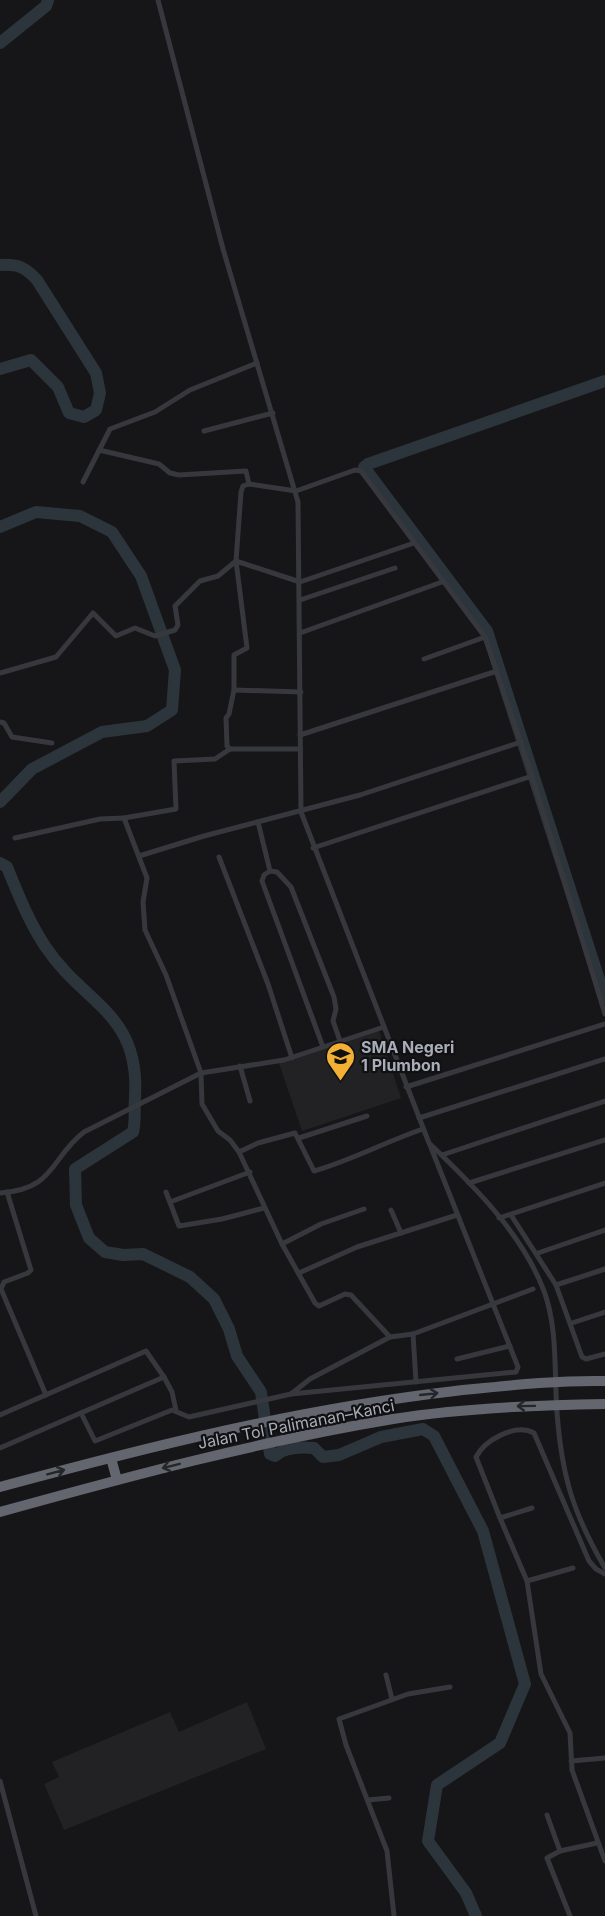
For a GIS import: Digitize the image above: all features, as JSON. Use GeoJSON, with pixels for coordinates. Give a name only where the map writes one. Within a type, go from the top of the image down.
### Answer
{"type":"FeatureCollection","features":[{"type":"Feature","properties":{"kind":"highway","name":"Jalan Tol Palimanan–Kanci"},"geometry":{"type":"LineString","coordinates":[[0,1488],[244,1424],[288,1415],[408,1396],[510,1385],[605,1380]]}},
{"type":"Feature","properties":{"kind":"highway","name":"Jalan Tol Palimanan–Kanci"},"geometry":{"type":"LineString","coordinates":[[0,1512],[117,1480],[293,1437],[395,1419],[509,1406],[605,1404]]}},
{"type":"Feature","properties":{"kind":"highway"},"geometry":{"type":"LineString","coordinates":[[111,1458],[117,1480]]}},
{"type":"Feature","properties":{"kind":"street"},"geometry":{"type":"LineString","coordinates":[[0,1415],[146,1351],[165,1377],[172,1392],[176,1410],[189,1418],[291,1394],[514,1373],[518,1367],[406,1087],[301,812],[299,512],[296,491],[216,225],[158,0]]}},
{"type":"Feature","properties":{"kind":"street"},"geometry":{"type":"LineString","coordinates":[[83,482],[112,428],[155,412],[190,390],[257,363]]}},
{"type":"Feature","properties":{"kind":"street"},"geometry":{"type":"LineString","coordinates":[[204,431],[273,413]]}},
{"type":"Feature","properties":{"kind":"street"},"geometry":{"type":"LineString","coordinates":[[99,450],[159,464],[170,473],[179,475],[246,471],[249,484]]}},
{"type":"Feature","properties":{"kind":"street"},"geometry":{"type":"LineString","coordinates":[[230,749],[227,746],[226,718],[234,690],[234,655],[247,648],[236,561],[243,486],[249,484],[296,491],[360,469],[485,637],[532,776],[605,1014]]}},
{"type":"Feature","properties":{"kind":"street"},"geometry":{"type":"LineString","coordinates":[[236,561],[300,582],[414,543]]}},
{"type":"Feature","properties":{"kind":"street"},"geometry":{"type":"LineString","coordinates":[[0,673],[56,657],[93,613],[116,636],[135,628],[157,636],[173,631],[178,626],[174,610],[178,600],[200,580],[218,576],[236,561]]}},
{"type":"Feature","properties":{"kind":"street"},"geometry":{"type":"LineString","coordinates":[[300,600],[396,568]]}},
{"type":"Feature","properties":{"kind":"street"},"geometry":{"type":"LineString","coordinates":[[300,633],[442,582]]}},
{"type":"Feature","properties":{"kind":"street"},"geometry":{"type":"LineString","coordinates":[[424,659],[485,637]]}},
{"type":"Feature","properties":{"kind":"street"},"geometry":{"type":"LineString","coordinates":[[300,735],[497,671]]}},
{"type":"Feature","properties":{"kind":"street"},"geometry":{"type":"LineString","coordinates":[[234,690],[301,692]]}},
{"type":"Feature","properties":{"kind":"street"},"geometry":{"type":"LineString","coordinates":[[0,722],[4,723],[12,737],[52,744]]}},
{"type":"Feature","properties":{"kind":"street"},"geometry":{"type":"LineString","coordinates":[[139,856],[301,812],[521,742]]}},
{"type":"Feature","properties":{"kind":"street"},"geometry":{"type":"LineString","coordinates":[[15,838],[100,819],[124,818],[176,808],[174,761],[215,759],[230,749],[300,749]]}},
{"type":"Feature","properties":{"kind":"street"},"geometry":{"type":"LineString","coordinates":[[313,848],[532,776]]}},
{"type":"Feature","properties":{"kind":"street"},"geometry":{"type":"LineString","coordinates":[[124,818],[123,822],[147,878],[143,902],[145,930],[166,975],[201,1072],[202,1104],[218,1131],[230,1140],[239,1152],[282,1244],[318,1306],[345,1293],[351,1295],[390,1337]]}},
{"type":"Feature","properties":{"kind":"street"},"geometry":{"type":"LineString","coordinates":[[258,822],[270,871]]}},
{"type":"Feature","properties":{"kind":"street"},"geometry":{"type":"LineString","coordinates":[[219,857],[268,984],[292,1058]]}},
{"type":"Feature","properties":{"kind":"street"},"geometry":{"type":"LineString","coordinates":[[270,871],[278,874],[294,894],[334,997],[336,1009],[333,1021],[340,1041]]}},
{"type":"Feature","properties":{"kind":"street"},"geometry":{"type":"LineString","coordinates":[[270,871],[264,875],[262,881],[323,1047]]}},
{"type":"Feature","properties":{"kind":"street"},"geometry":{"type":"LineString","coordinates":[[406,1087],[605,1024]]}},
{"type":"Feature","properties":{"kind":"street"},"geometry":{"type":"LineString","coordinates":[[0,1193],[40,1181],[55,1167],[78,1137],[201,1072],[292,1058],[384,1027]]}},
{"type":"Feature","properties":{"kind":"street"},"geometry":{"type":"LineString","coordinates":[[419,1118],[605,1059]]}},
{"type":"Feature","properties":{"kind":"street"},"geometry":{"type":"LineString","coordinates":[[240,1066],[250,1101]]}},
{"type":"Feature","properties":{"kind":"street"},"geometry":{"type":"LineString","coordinates":[[442,1155],[605,1101]]}},
{"type":"Feature","properties":{"kind":"street"},"geometry":{"type":"LineString","coordinates":[[299,1138],[367,1116]]}},
{"type":"Feature","properties":{"kind":"street"},"geometry":{"type":"LineString","coordinates":[[239,1152],[258,1143],[294,1133],[299,1138],[314,1171],[358,1156],[382,1144],[423,1129]]}},
{"type":"Feature","properties":{"kind":"street"},"geometry":{"type":"LineString","coordinates":[[469,1183],[605,1140]]}},
{"type":"Feature","properties":{"kind":"street"},"geometry":{"type":"LineString","coordinates":[[429,1143],[469,1183],[522,1247],[544,1292],[552,1329],[557,1413],[565,1476],[572,1505],[605,1568]]}},
{"type":"Feature","properties":{"kind":"street"},"geometry":{"type":"LineString","coordinates":[[170,1202],[250,1172]]}},
{"type":"Feature","properties":{"kind":"street"},"geometry":{"type":"LineString","coordinates":[[499,1218],[605,1183]]}},
{"type":"Feature","properties":{"kind":"street"},"geometry":{"type":"LineString","coordinates":[[7,1192],[31,1270],[1,1285],[46,1395]]}},
{"type":"Feature","properties":{"kind":"street"},"geometry":{"type":"LineString","coordinates":[[166,1192],[180,1226],[222,1219],[264,1208]]}},
{"type":"Feature","properties":{"kind":"street"},"geometry":{"type":"LineString","coordinates":[[282,1244],[321,1224],[364,1209]]}},
{"type":"Feature","properties":{"kind":"street"},"geometry":{"type":"LineString","coordinates":[[391,1210],[400,1233]]}},
{"type":"Feature","properties":{"kind":"street"},"geometry":{"type":"LineString","coordinates":[[299,1273],[339,1254],[457,1215]]}},
{"type":"Feature","properties":{"kind":"street"},"geometry":{"type":"LineString","coordinates":[[511,1215],[538,1253],[556,1285],[572,1323],[582,1358],[605,1354]]}},
{"type":"Feature","properties":{"kind":"street"},"geometry":{"type":"LineString","coordinates":[[538,1253],[605,1230]]}},
{"type":"Feature","properties":{"kind":"street"},"geometry":{"type":"LineString","coordinates":[[556,1285],[605,1269]]}},
{"type":"Feature","properties":{"kind":"street"},"geometry":{"type":"LineString","coordinates":[[291,1394],[310,1379],[390,1337],[413,1334],[533,1290]]}},
{"type":"Feature","properties":{"kind":"street"},"geometry":{"type":"LineString","coordinates":[[572,1323],[605,1312]]}},
{"type":"Feature","properties":{"kind":"street"},"geometry":{"type":"LineString","coordinates":[[413,1334],[416,1382]]}},
{"type":"Feature","properties":{"kind":"street"},"geometry":{"type":"LineString","coordinates":[[457,1359],[510,1346]]}},
{"type":"Feature","properties":{"kind":"street"},"geometry":{"type":"LineString","coordinates":[[0,1448],[165,1377]]}},
{"type":"Feature","properties":{"kind":"street"},"geometry":{"type":"LineString","coordinates":[[81,1413],[94,1441],[176,1410]]}},
{"type":"Feature","properties":{"kind":"street"},"geometry":{"type":"LineString","coordinates":[[605,1574],[589,1561],[534,1433],[529,1430],[512,1431],[496,1438],[476,1457],[527,1581],[541,1674],[570,1733],[571,1761],[605,1861]]}},
{"type":"Feature","properties":{"kind":"street"},"geometry":{"type":"LineString","coordinates":[[500,1518],[532,1508]]}},
{"type":"Feature","properties":{"kind":"street"},"geometry":{"type":"LineString","coordinates":[[527,1581],[573,1568]]}},
{"type":"Feature","properties":{"kind":"street"},"geometry":{"type":"LineString","coordinates":[[386,1675],[392,1699]]}},
{"type":"Feature","properties":{"kind":"street"},"geometry":{"type":"LineString","coordinates":[[394,1916],[388,1855],[339,1719],[392,1699],[430,1689],[450,1687]]}},
{"type":"Feature","properties":{"kind":"street"},"geometry":{"type":"LineString","coordinates":[[571,1761],[605,1758]]}},
{"type":"Feature","properties":{"kind":"street"},"geometry":{"type":"LineString","coordinates":[[0,1781],[36,1916]]}},
{"type":"Feature","properties":{"kind":"street"},"geometry":{"type":"LineString","coordinates":[[368,1800],[389,1798]]}},
{"type":"Feature","properties":{"kind":"street"},"geometry":{"type":"LineString","coordinates":[[548,1815],[560,1851]]}},
{"type":"Feature","properties":{"kind":"street"},"geometry":{"type":"LineString","coordinates":[[570,1916],[548,1857],[560,1851],[597,1843]]}},
{"type":"Feature","properties":{"kind":"shaded area","name":"SMA Negeri 1 Plumbon"},"geometry":{"type":"Polygon","coordinates":[[[379,1031],[401,1098],[302,1131],[279,1063],[379,1031]]]}},
{"type":"Feature","properties":{"kind":"shaded area"},"geometry":{"type":"Polygon","coordinates":[[[247,1702],[266,1749],[64,1830],[44,1784],[59,1777],[52,1762],[170,1712],[179,1732],[247,1702]]]}},
{"type":"Feature","properties":{"kind":"waterway"},"geometry":{"type":"LineString","coordinates":[[0,43],[46,6],[48,0]]}},
{"type":"Feature","properties":{"kind":"waterway"},"geometry":{"type":"LineString","coordinates":[[0,265],[21,267],[37,280],[96,373],[100,393],[96,410],[84,417],[69,413],[58,387],[31,360],[0,369]]}},
{"type":"Feature","properties":{"kind":"waterway"},"geometry":{"type":"LineString","coordinates":[[605,381],[364,467],[487,631],[605,998]]}},
{"type":"Feature","properties":{"kind":"waterway"},"geometry":{"type":"LineString","coordinates":[[0,527],[36,512],[80,516],[112,532],[141,576],[175,670],[172,710],[147,726],[102,732],[32,769],[0,802]]}},
{"type":"Feature","properties":{"kind":"waterway"},"geometry":{"type":"LineString","coordinates":[[0,863],[7,867],[29,918],[45,946],[60,966],[119,1027],[128,1045],[134,1068],[133,1132],[75,1169],[76,1205],[89,1238],[105,1252],[123,1255],[143,1254],[190,1277],[214,1299],[229,1329],[237,1356],[261,1392],[270,1454],[275,1456],[288,1449],[314,1448],[323,1457],[339,1455],[381,1437],[423,1429],[434,1436],[483,1531],[525,1684],[500,1743],[437,1785],[428,1841],[466,1893],[476,1916]]}},
{"type":"Feature","properties":{"kind":"place","name":"SMA Negeri 1 Plumbon"},"geometry":{"type":"Point","coordinates":[340,1082]}}]}
